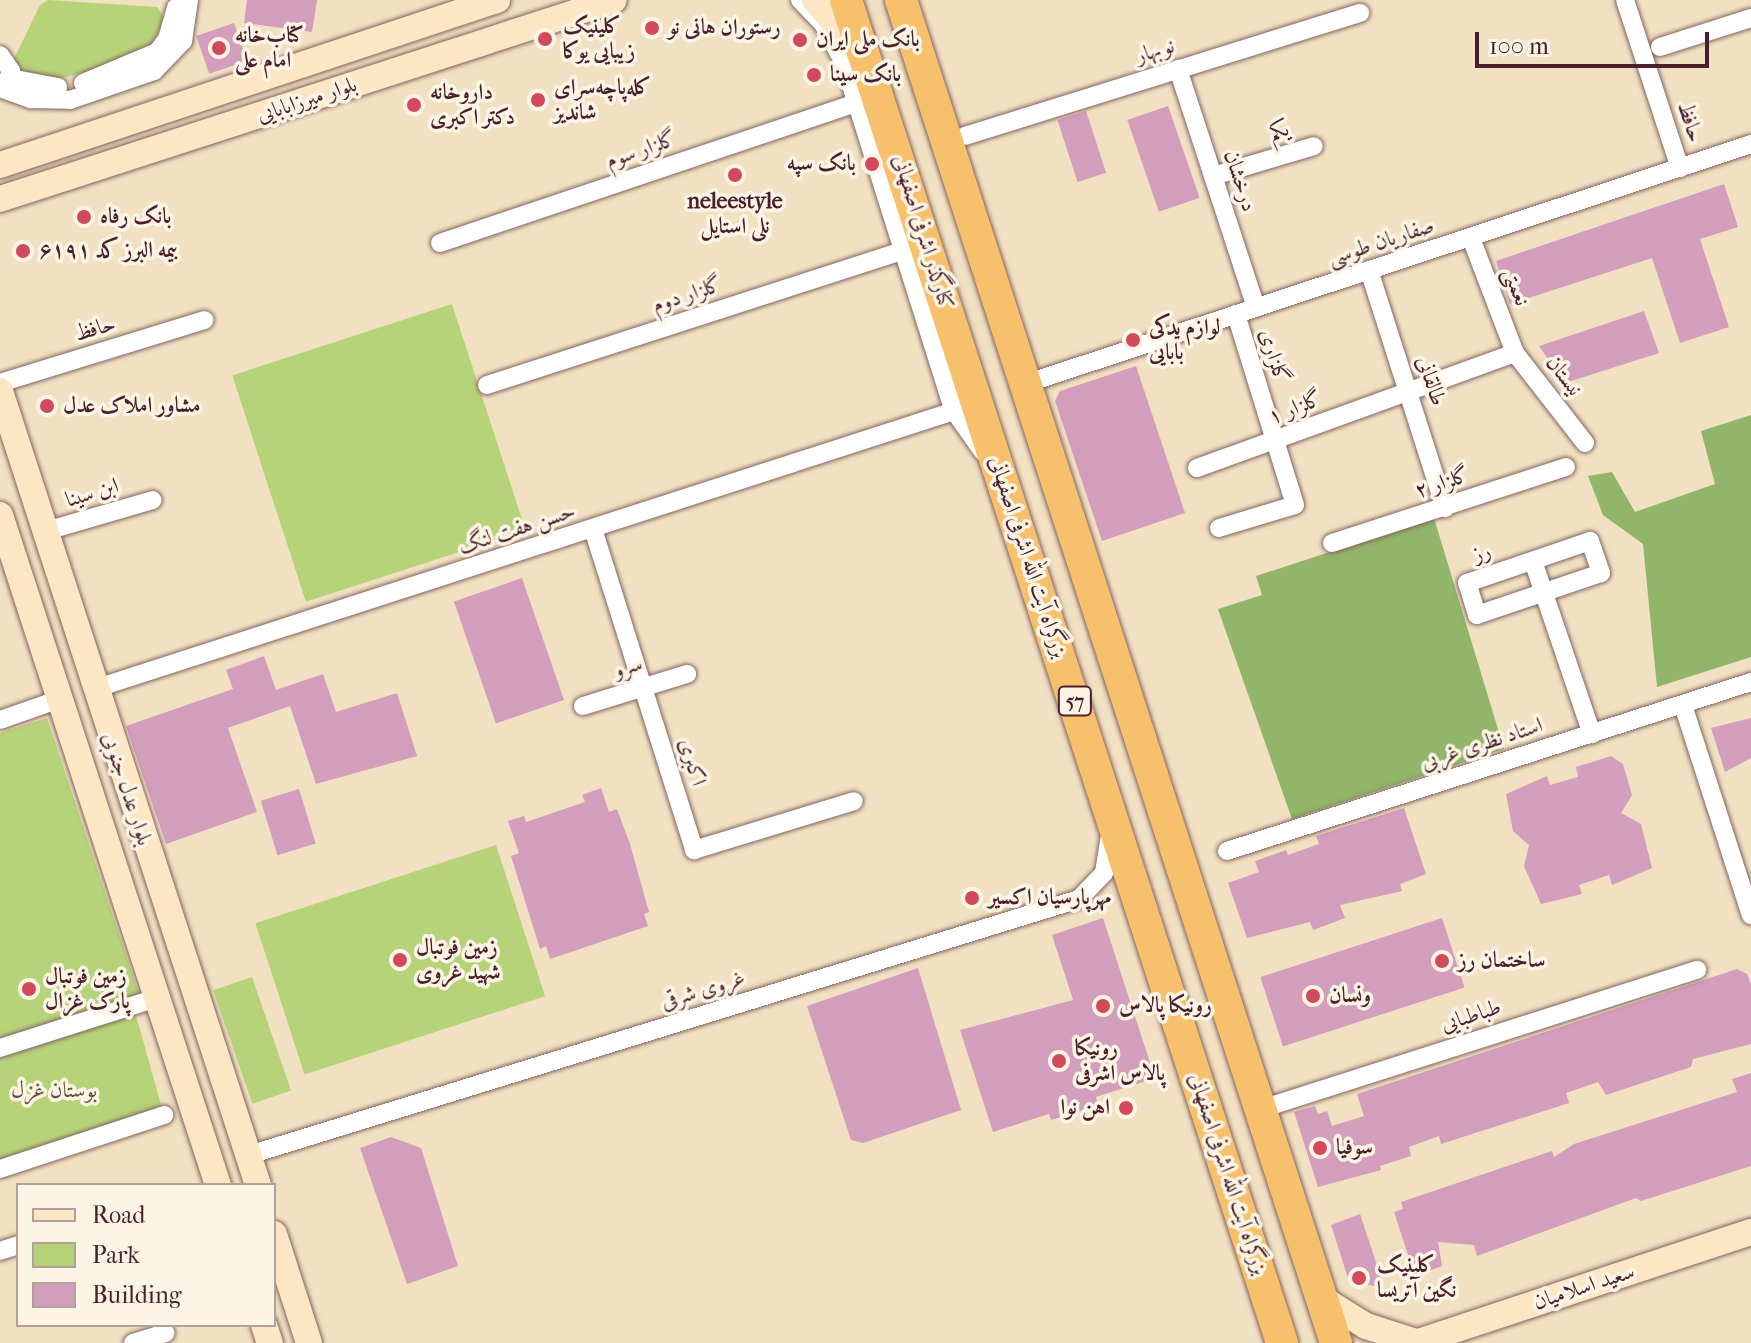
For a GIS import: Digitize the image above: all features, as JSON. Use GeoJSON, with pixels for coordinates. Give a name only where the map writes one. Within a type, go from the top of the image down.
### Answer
{"type":"FeatureCollection","features":[{"type":"Feature","properties":{"kind":"highway","name":"57"},"geometry":{"type":"LineString","coordinates":[[904,0],[914,39],[1336,1343]]}},
{"type":"Feature","properties":{"kind":"highway","name":"بزرگراه آیت الله اشرفی اصفهانی"},"geometry":{"type":"LineString","coordinates":[[851,6],[1282,1343]]}},
{"type":"Feature","properties":{"kind":"main road","name":"بلوار میرزابابایی"},"geometry":{"type":"LineString","coordinates":[[0,165],[497,0]]}},
{"type":"Feature","properties":{"kind":"main road","name":"بلوار میرزابابایی"},"geometry":{"type":"LineString","coordinates":[[4,201],[614,0]]}},
{"type":"Feature","properties":{"kind":"main road"},"geometry":{"type":"LineString","coordinates":[[815,0],[866,59]]}},
{"type":"Feature","properties":{"kind":"main road","name":"بلوار عدل جنوبی"},"geometry":{"type":"LineString","coordinates":[[0,391],[94,689],[257,1183]]}},
{"type":"Feature","properties":{"kind":"main road","name":"بلوار عدل جنوبی"},"geometry":{"type":"LineString","coordinates":[[1,526],[157,998],[212,1183]]}},
{"type":"Feature","properties":{"kind":"main road","name":"سعید اسلامیان"},"geometry":{"type":"LineString","coordinates":[[1416,1343],[1751,1232]]}},
{"type":"Feature","properties":{"kind":"main road"},"geometry":{"type":"LineString","coordinates":[[276,1240],[309,1343]]}},
{"type":"Feature","properties":{"kind":"main road"},"geometry":{"type":"LineString","coordinates":[[1263,1284],[1268,1343]]}},
{"type":"Feature","properties":{"kind":"main road"},"geometry":{"type":"LineString","coordinates":[[1321,1298],[1366,1326],[1416,1343]]}},
{"type":"Feature","properties":{"kind":"street"},"geometry":{"type":"LineString","coordinates":[[4,86],[68,87],[144,61],[167,39],[177,0]]}},
{"type":"Feature","properties":{"kind":"street"},"geometry":{"type":"LineString","coordinates":[[4,86],[31,99],[70,100],[154,71],[183,41],[189,0]]}},
{"type":"Feature","properties":{"kind":"street","name":"کنارگذر اشرفی اصفهانی"},"geometry":{"type":"LineString","coordinates":[[800,0],[834,40],[954,411],[1003,480]]}},
{"type":"Feature","properties":{"kind":"street","name":"حافظ"},"geometry":{"type":"LineString","coordinates":[[1625,0],[1680,168]]}},
{"type":"Feature","properties":{"kind":"street","name":"نوبهار"},"geometry":{"type":"LineString","coordinates":[[965,136],[1360,13]]}},
{"type":"Feature","properties":{"kind":"street"},"geometry":{"type":"LineString","coordinates":[[1660,47],[1751,18]]}},
{"type":"Feature","properties":{"kind":"street"},"geometry":{"type":"LineString","coordinates":[[0,55],[9,64],[4,86]]}},
{"type":"Feature","properties":{"kind":"street","name":"درخشان"},"geometry":{"type":"LineString","coordinates":[[1178,69],[1256,308]]}},
{"type":"Feature","properties":{"kind":"street","name":"گلزار سوم"},"geometry":{"type":"LineString","coordinates":[[440,243],[856,103]]}},
{"type":"Feature","properties":{"kind":"street","name":"صفاریان طوسی"},"geometry":{"type":"LineString","coordinates":[[1025,384],[1751,144]]}},
{"type":"Feature","properties":{"kind":"street","name":"یکم"},"geometry":{"type":"LineString","coordinates":[[1213,176],[1314,146]]}},
{"type":"Feature","properties":{"kind":"street","name":"نعمتی"},"geometry":{"type":"LineString","coordinates":[[1471,238],[1515,353]]}},
{"type":"Feature","properties":{"kind":"street","name":"گلزار دوم"},"geometry":{"type":"LineString","coordinates":[[487,385],[902,251]]}},
{"type":"Feature","properties":{"kind":"street","name":"طالقانی"},"geometry":{"type":"LineString","coordinates":[[1369,270],[1445,508]]}},
{"type":"Feature","properties":{"kind":"street","name":"گلزاری"},"geometry":{"type":"LineString","coordinates":[[1219,528],[1295,505],[1236,314]]}},
{"type":"Feature","properties":{"kind":"street","name":"حافظ"},"geometry":{"type":"LineString","coordinates":[[0,383],[205,320]]}},
{"type":"Feature","properties":{"kind":"street","name":"نیستان"},"geometry":{"type":"LineString","coordinates":[[1409,391],[1515,353],[1585,443]]}},
{"type":"Feature","properties":{"kind":"street","name":"گلزار ۱"},"geometry":{"type":"LineString","coordinates":[[1197,468],[1276,442],[1409,391]]}},
{"type":"Feature","properties":{"kind":"street","name":"حسن هفت لنگ"},"geometry":{"type":"LineString","coordinates":[[94,689],[954,411]]}},
{"type":"Feature","properties":{"kind":"street","name":"گلزار ۲"},"geometry":{"type":"LineString","coordinates":[[1332,543],[1566,467]]}},
{"type":"Feature","properties":{"kind":"street","name":"ابن سینا"},"geometry":{"type":"LineString","coordinates":[[46,531],[153,500]]}},
{"type":"Feature","properties":{"kind":"street","name":"اکبری"},"geometry":{"type":"LineString","coordinates":[[593,529],[694,850],[854,801]]}},
{"type":"Feature","properties":{"kind":"street","name":"رز"},"geometry":{"type":"LineString","coordinates":[[1590,541],[1601,573],[1544,593],[1477,615],[1467,583],[1590,541]]}},
{"type":"Feature","properties":{"kind":"street"},"geometry":{"type":"LineString","coordinates":[[1533,561],[1592,734]]}},
{"type":"Feature","properties":{"kind":"street","name":"سرو"},"geometry":{"type":"LineString","coordinates":[[583,706],[687,674]]}},
{"type":"Feature","properties":{"kind":"street","name":"استاد نظری غربی"},"geometry":{"type":"LineString","coordinates":[[1227,851],[1751,682]]}},
{"type":"Feature","properties":{"kind":"street"},"geometry":{"type":"LineString","coordinates":[[0,720],[60,699]]}},
{"type":"Feature","properties":{"kind":"street"},"geometry":{"type":"LineString","coordinates":[[1683,705],[1751,915]]}},
{"type":"Feature","properties":{"kind":"street","name":"غروی شرقی"},"geometry":{"type":"LineString","coordinates":[[249,1155],[1079,899],[1104,873],[1112,814]]}},
{"type":"Feature","properties":{"kind":"street","name":"طباطبایی"},"geometry":{"type":"LineString","coordinates":[[1261,1109],[1697,970]]}},
{"type":"Feature","properties":{"kind":"street"},"geometry":{"type":"LineString","coordinates":[[0,1048],[157,998]]}},
{"type":"Feature","properties":{"kind":"street"},"geometry":{"type":"LineString","coordinates":[[0,1169],[164,1115]]}},
{"type":"Feature","properties":{"kind":"street"},"geometry":{"type":"LineString","coordinates":[[133,1343],[165,1333]]}},
{"type":"Feature","properties":{"kind":"green space"},"geometry":{"type":"Polygon","coordinates":[[[48,0],[157,7],[165,18],[150,48],[89,71],[59,79],[15,70],[15,57],[40,5],[48,0]]]}},
{"type":"Feature","properties":{"kind":"green space"},"geometry":{"type":"Polygon","coordinates":[[[452,304],[526,530],[306,602],[232,375],[452,304]]]}},
{"type":"Feature","properties":{"kind":"green space"},"geometry":{"type":"Polygon","coordinates":[[[1751,415],[1751,657],[1657,687],[1643,544],[1603,515],[1588,476],[1612,472],[1635,512],[1715,484],[1701,431],[1751,415]]]}},
{"type":"Feature","properties":{"kind":"green space"},"geometry":{"type":"Polygon","coordinates":[[[1434,518],[1504,749],[1292,819],[1218,609],[1262,595],[1256,576],[1434,518]]]}},
{"type":"Feature","properties":{"kind":"green space"},"geometry":{"type":"Polygon","coordinates":[[[47,718],[139,994],[0,1039],[0,733],[47,718]]]}},
{"type":"Feature","properties":{"kind":"green space","name":"زمین فوتبال شهید غروی"},"geometry":{"type":"Polygon","coordinates":[[[496,845],[545,996],[305,1074],[255,923],[496,845]]]}},
{"type":"Feature","properties":{"kind":"green space"},"geometry":{"type":"Polygon","coordinates":[[[252,977],[291,1090],[252,1104],[213,990],[252,977]]]}},
{"type":"Feature","properties":{"kind":"green space","name":"بوستان غزل"},"geometry":{"type":"Polygon","coordinates":[[[135,1012],[162,1108],[0,1163],[0,1055],[135,1012]]]}},
{"type":"Feature","properties":{"kind":"building"},"geometry":{"type":"Polygon","coordinates":[[[247,0],[317,0],[312,32],[244,23],[247,0]]]}},
{"type":"Feature","properties":{"kind":"building"},"geometry":{"type":"Polygon","coordinates":[[[234,23],[247,61],[209,74],[196,36],[234,23]]]}},
{"type":"Feature","properties":{"kind":"building"},"geometry":{"type":"Polygon","coordinates":[[[1168,106],[1200,198],[1159,212],[1127,120],[1168,106]]]}},
{"type":"Feature","properties":{"kind":"building"},"geometry":{"type":"Polygon","coordinates":[[[1086,111],[1106,173],[1078,182],[1057,120],[1086,111]]]}},
{"type":"Feature","properties":{"kind":"building"},"geometry":{"type":"Polygon","coordinates":[[[1724,184],[1738,227],[1700,239],[1729,327],[1680,343],[1652,258],[1510,304],[1496,261],[1724,184]]]}},
{"type":"Feature","properties":{"kind":"building"},"geometry":{"type":"Polygon","coordinates":[[[1644,311],[1659,353],[1565,383],[1539,346],[1644,311]]]}},
{"type":"Feature","properties":{"kind":"building"},"geometry":{"type":"Polygon","coordinates":[[[1136,366],[1185,513],[1102,541],[1055,401],[1060,391],[1136,366]]]}},
{"type":"Feature","properties":{"kind":"building"},"geometry":{"type":"Polygon","coordinates":[[[522,578],[564,700],[496,723],[454,601],[522,578]]]}},
{"type":"Feature","properties":{"kind":"building"},"geometry":{"type":"Polygon","coordinates":[[[264,656],[276,690],[323,674],[336,712],[397,693],[417,756],[316,784],[290,706],[228,728],[257,812],[166,844],[126,726],[233,689],[226,670],[264,656]]]}},
{"type":"Feature","properties":{"kind":"building"},"geometry":{"type":"Polygon","coordinates":[[[1751,718],[1751,758],[1725,772],[1711,728],[1751,718]]]}},
{"type":"Feature","properties":{"kind":"building"},"geometry":{"type":"Polygon","coordinates":[[[1611,756],[1623,764],[1632,795],[1621,813],[1641,824],[1652,868],[1612,885],[1609,875],[1579,885],[1582,894],[1541,904],[1524,866],[1529,845],[1513,831],[1506,794],[1547,776],[1550,785],[1578,777],[1576,767],[1611,756]]]}},
{"type":"Feature","properties":{"kind":"building"},"geometry":{"type":"Polygon","coordinates":[[[601,788],[609,812],[617,809],[630,844],[649,912],[644,914],[648,926],[550,959],[546,946],[540,949],[511,856],[519,853],[508,821],[524,816],[526,822],[585,802],[582,795],[601,788]]]}},
{"type":"Feature","properties":{"kind":"building"},"geometry":{"type":"Polygon","coordinates":[[[299,789],[316,844],[277,855],[261,801],[299,789]]]}},
{"type":"Feature","properties":{"kind":"building"},"geometry":{"type":"Polygon","coordinates":[[[1404,808],[1426,874],[1400,884],[1402,891],[1340,905],[1345,918],[1313,930],[1310,922],[1247,938],[1228,883],[1259,872],[1255,861],[1286,850],[1288,855],[1319,844],[1316,836],[1404,808]]]}},
{"type":"Feature","properties":{"kind":"building"},"geometry":{"type":"Polygon","coordinates":[[[1103,918],[1155,1078],[1096,1097],[1098,1106],[1051,1120],[1049,1114],[993,1132],[960,1030],[1073,1000],[1052,935],[1103,918]]]}},
{"type":"Feature","properties":{"kind":"building"},"geometry":{"type":"Polygon","coordinates":[[[1442,918],[1465,987],[1283,1046],[1260,977],[1442,918]]]}},
{"type":"Feature","properties":{"kind":"building"},"geometry":{"type":"Polygon","coordinates":[[[918,968],[961,1110],[863,1143],[851,1140],[807,1006],[918,968]]]}},
{"type":"Feature","properties":{"kind":"building"},"geometry":{"type":"Polygon","coordinates":[[[1737,969],[1747,974],[1751,984],[1751,1044],[1693,1059],[1691,1067],[1606,1095],[1598,1082],[1566,1093],[1569,1103],[1441,1144],[1439,1136],[1409,1147],[1411,1156],[1380,1166],[1381,1170],[1318,1187],[1294,1112],[1315,1106],[1318,1114],[1327,1111],[1332,1126],[1364,1116],[1357,1094],[1737,969]]]}},
{"type":"Feature","properties":{"kind":"building"},"geometry":{"type":"Polygon","coordinates":[[[1751,1073],[1751,1166],[1641,1201],[1636,1198],[1477,1256],[1474,1245],[1438,1242],[1442,1266],[1415,1276],[1394,1212],[1403,1209],[1401,1202],[1552,1151],[1554,1157],[1574,1144],[1737,1092],[1732,1079],[1751,1073]]]}},
{"type":"Feature","properties":{"kind":"building"},"geometry":{"type":"Polygon","coordinates":[[[391,1137],[421,1148],[458,1266],[407,1284],[360,1148],[391,1137]]]}},
{"type":"Feature","properties":{"kind":"building"},"geometry":{"type":"Polygon","coordinates":[[[1360,1214],[1382,1280],[1375,1286],[1349,1281],[1331,1225],[1360,1214]]]}},
{"type":"Feature","properties":{"kind":"place","name":"رستوران هانی نو"},"geometry":{"type":"Point","coordinates":[652,28]}},
{"type":"Feature","properties":{"kind":"place","name":"کلینیک زیبایی یوکا"},"geometry":{"type":"Point","coordinates":[545,39]}},
{"type":"Feature","properties":{"kind":"place","name":"بانک ملی ایران"},"geometry":{"type":"Point","coordinates":[800,40]}},
{"type":"Feature","properties":{"kind":"place","name":"کتاب‌خانه امام علی"},"geometry":{"type":"Point","coordinates":[219,48]}},
{"type":"Feature","properties":{"kind":"place","name":"بانک سینا"},"geometry":{"type":"Point","coordinates":[814,75]}},
{"type":"Feature","properties":{"kind":"place","name":"کله‌پاچه‌سرای شاندیز"},"geometry":{"type":"Point","coordinates":[538,100]}},
{"type":"Feature","properties":{"kind":"place","name":"داروخانه دکتر اکبری"},"geometry":{"type":"Point","coordinates":[414,105]}},
{"type":"Feature","properties":{"kind":"place","name":"بانک سپه"},"geometry":{"type":"Point","coordinates":[872,164]}},
{"type":"Feature","properties":{"kind":"place","name":"neleestyle نلی استایل"},"geometry":{"type":"Point","coordinates":[735,175]}},
{"type":"Feature","properties":{"kind":"place","name":"بانک رفاه"},"geometry":{"type":"Point","coordinates":[84,217]}},
{"type":"Feature","properties":{"kind":"place","name":"بیمه البرز کد ۶۱۹۱"},"geometry":{"type":"Point","coordinates":[23,251]}},
{"type":"Feature","properties":{"kind":"place","name":"لوازم یدکی بابایی"},"geometry":{"type":"Point","coordinates":[1133,340]}},
{"type":"Feature","properties":{"kind":"place","name":"مشاور املاک عدل"},"geometry":{"type":"Point","coordinates":[47,406]}},
{"type":"Feature","properties":{"kind":"place","name":"مهرپارسیان اکسیر"},"geometry":{"type":"Point","coordinates":[972,898]}},
{"type":"Feature","properties":{"kind":"place","name":"زمین فوتبال شهید غروی"},"geometry":{"type":"Point","coordinates":[400,960]}},
{"type":"Feature","properties":{"kind":"place","name":"ساختمان رز"},"geometry":{"type":"Point","coordinates":[1442,961]}},
{"type":"Feature","properties":{"kind":"place","name":"زمین فوتبال پارک غزال"},"geometry":{"type":"Point","coordinates":[29,989]}},
{"type":"Feature","properties":{"kind":"place","name":"ونسان"},"geometry":{"type":"Point","coordinates":[1313,996]}},
{"type":"Feature","properties":{"kind":"place","name":"رونیکا پالاس"},"geometry":{"type":"Point","coordinates":[1103,1006]}},
{"type":"Feature","properties":{"kind":"place","name":"رونیکا پالاس اشرفی"},"geometry":{"type":"Point","coordinates":[1059,1061]}},
{"type":"Feature","properties":{"kind":"place","name":"اهن نوا"},"geometry":{"type":"Point","coordinates":[1126,1108]}},
{"type":"Feature","properties":{"kind":"place","name":"سوفیا"},"geometry":{"type":"Point","coordinates":[1320,1148]}},
{"type":"Feature","properties":{"kind":"place","name":"کلینیک نگین آتریسا"},"geometry":{"type":"Point","coordinates":[1359,1278]}}]}
